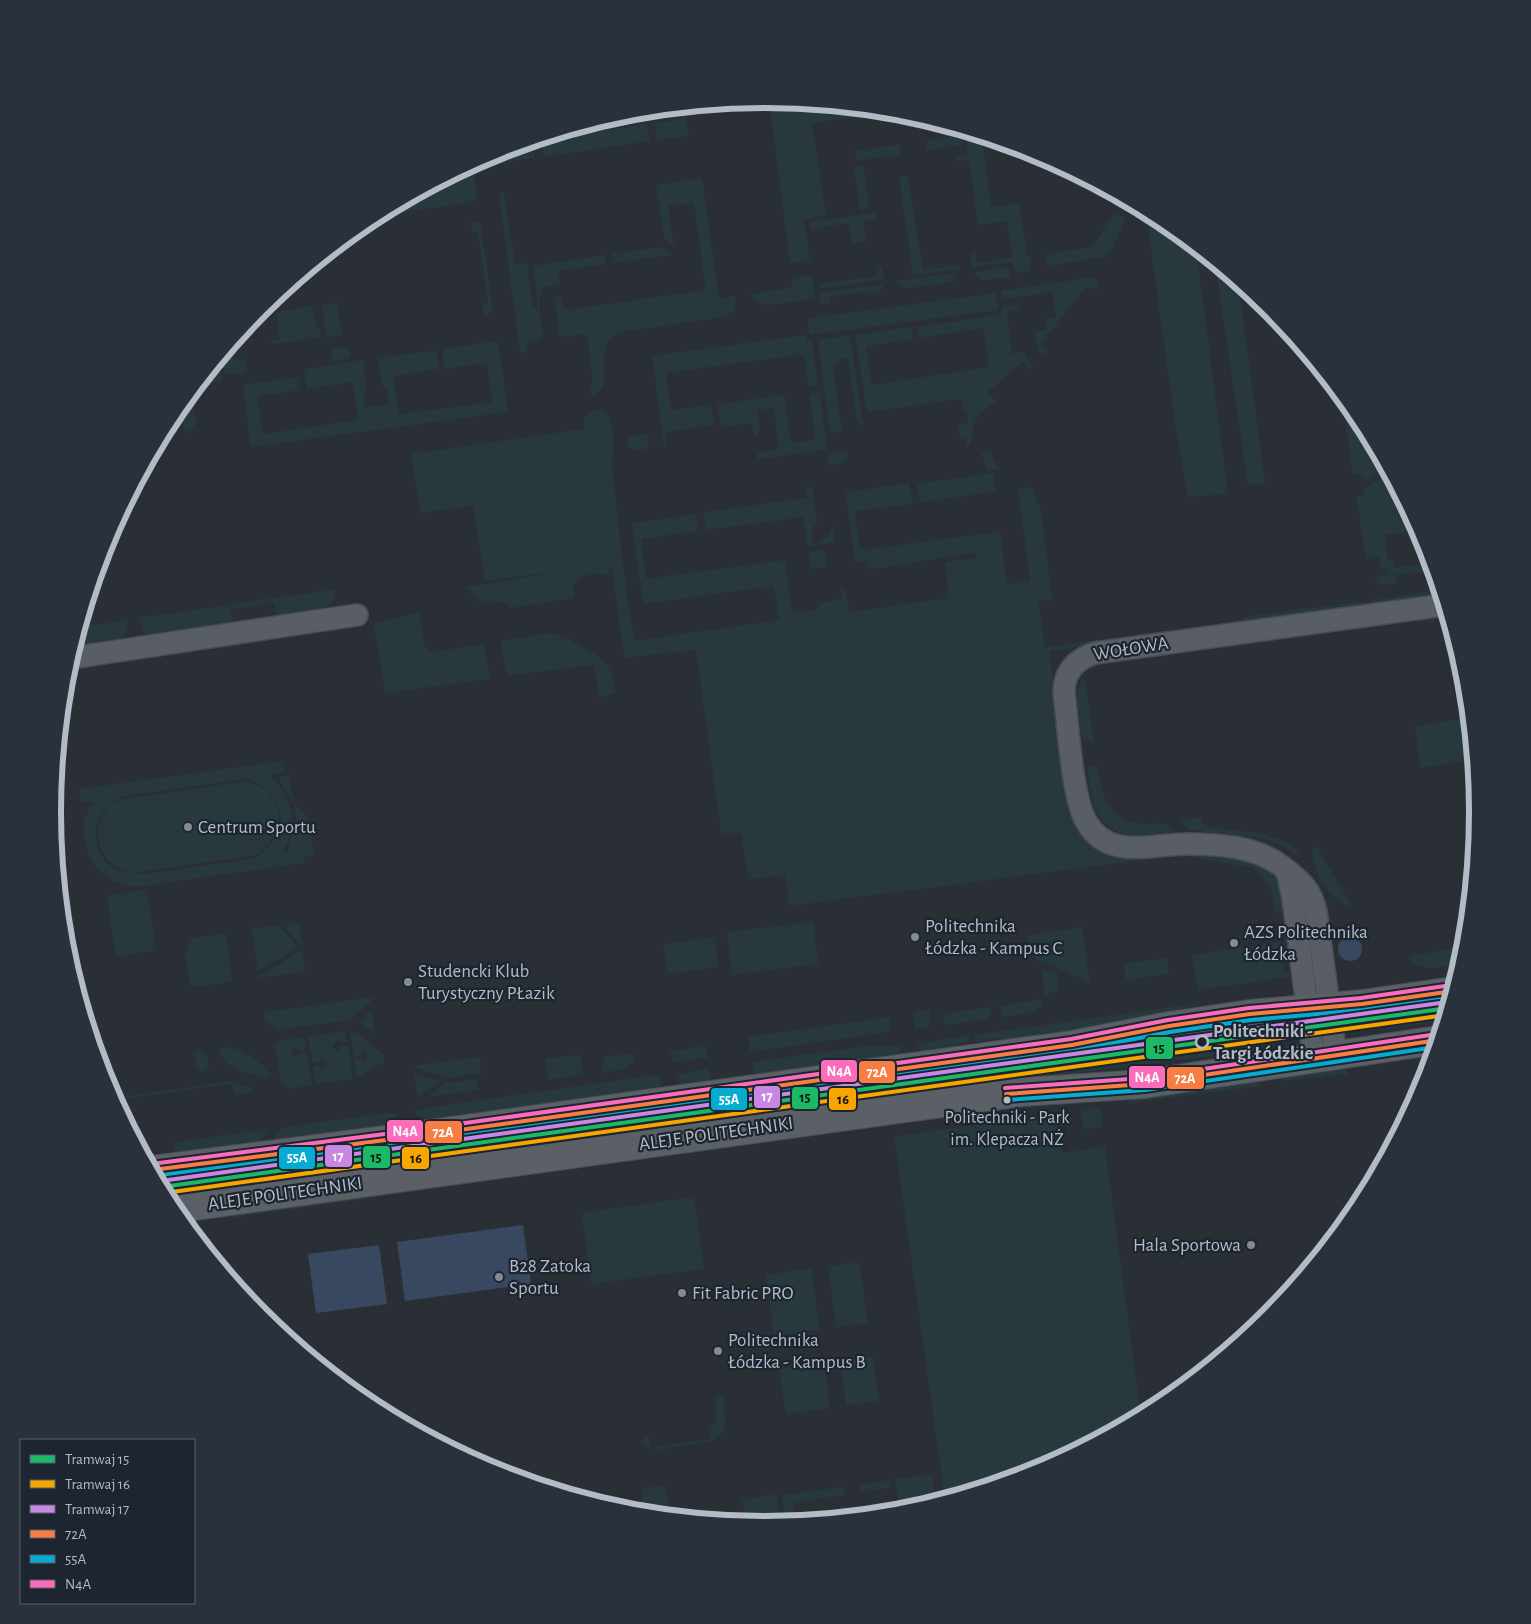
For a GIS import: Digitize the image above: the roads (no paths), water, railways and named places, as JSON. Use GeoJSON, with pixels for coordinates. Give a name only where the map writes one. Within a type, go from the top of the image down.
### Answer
{"type":"FeatureCollection","features":[{"type":"Feature","properties":{"kind":"main road","name":"ALEJE POLITECHNIKI"},"geometry":{"type":"LineString","coordinates":[[159,1169],[248,1159],[1063,1046],[1202,1021],[1446,992]]}},
{"type":"Feature","properties":{"kind":"main road","name":"ALEJE POLITECHNIKI"},"geometry":{"type":"LineString","coordinates":[[183,1208],[1022,1092],[1144,1084],[1431,1041]]}},
{"type":"Feature","properties":{"kind":"street","name":"WOŁOWA"},"geometry":{"type":"LineString","coordinates":[[1325,1058],[1318,1008],[1313,897],[1307,886],[1266,855],[1245,849],[1193,844],[1128,848],[1115,846],[1097,835],[1083,816],[1078,799],[1064,692],[1065,679],[1069,672],[1084,657],[1102,652],[1438,606]]}},
{"type":"Feature","properties":{"kind":"street"},"geometry":{"type":"LineString","coordinates":[[79,657],[357,615]]}},
{"type":"Feature","properties":{"kind":"water"},"geometry":{"type":"Polygon","coordinates":[[[1350,937],[1359,940],[1362,949],[1359,958],[1350,961],[1341,958],[1338,949],[1341,940],[1350,937]]]}},
{"type":"Feature","properties":{"kind":"water"},"geometry":{"type":"Polygon","coordinates":[[[523,1225],[531,1284],[405,1301],[397,1242],[523,1225]]]}},
{"type":"Feature","properties":{"kind":"water"},"geometry":{"type":"Polygon","coordinates":[[[379,1245],[387,1304],[316,1313],[308,1254],[379,1245]]]}},
{"type":"Feature","properties":{"kind":"tram line","name":"17"},"geometry":{"type":"LineString","coordinates":[[166,1180],[1443,1003]]}},
{"type":"Feature","properties":{"kind":"tram line","name":"15"},"geometry":{"type":"LineString","coordinates":[[170,1186],[1441,1009]]}},
{"type":"Feature","properties":{"kind":"tram line","name":"16"},"geometry":{"type":"LineString","coordinates":[[173,1192],[1439,1016]]}},
{"type":"Feature","properties":{"kind":"place","name":"Centrum Sportu"},"geometry":{"type":"Point","coordinates":[188,827]}},
{"type":"Feature","properties":{"kind":"place","name":"Politechnika Łódzka - Kampus C"},"geometry":{"type":"Point","coordinates":[915,937]}},
{"type":"Feature","properties":{"kind":"place","name":"AZS Politechnika Łódzka"},"geometry":{"type":"Point","coordinates":[1234,943]}},
{"type":"Feature","properties":{"kind":"place","name":"Studencki Klub Turystyczny PŁazik"},"geometry":{"type":"Point","coordinates":[408,982]}},
{"type":"Feature","properties":{"kind":"place","name":"Politechniki - Targi Łódzkie"},"geometry":{"type":"Point","coordinates":[1202,1042]}},
{"type":"Feature","properties":{"kind":"place","name":"Politechniki - Park im. Klepacza NŻ"},"geometry":{"type":"Point","coordinates":[1007,1100]}},
{"type":"Feature","properties":{"kind":"place","name":"Hala Sportowa"},"geometry":{"type":"Point","coordinates":[1251,1245]}},
{"type":"Feature","properties":{"kind":"place","name":"B28 Zatoka Sportu"},"geometry":{"type":"Point","coordinates":[499,1277]}},
{"type":"Feature","properties":{"kind":"place","name":"Fit Fabric PRO"},"geometry":{"type":"Point","coordinates":[682,1293]}},
{"type":"Feature","properties":{"kind":"place","name":"Politechnika Łódzka - Kampus B"},"geometry":{"type":"Point","coordinates":[718,1351]}}]}
